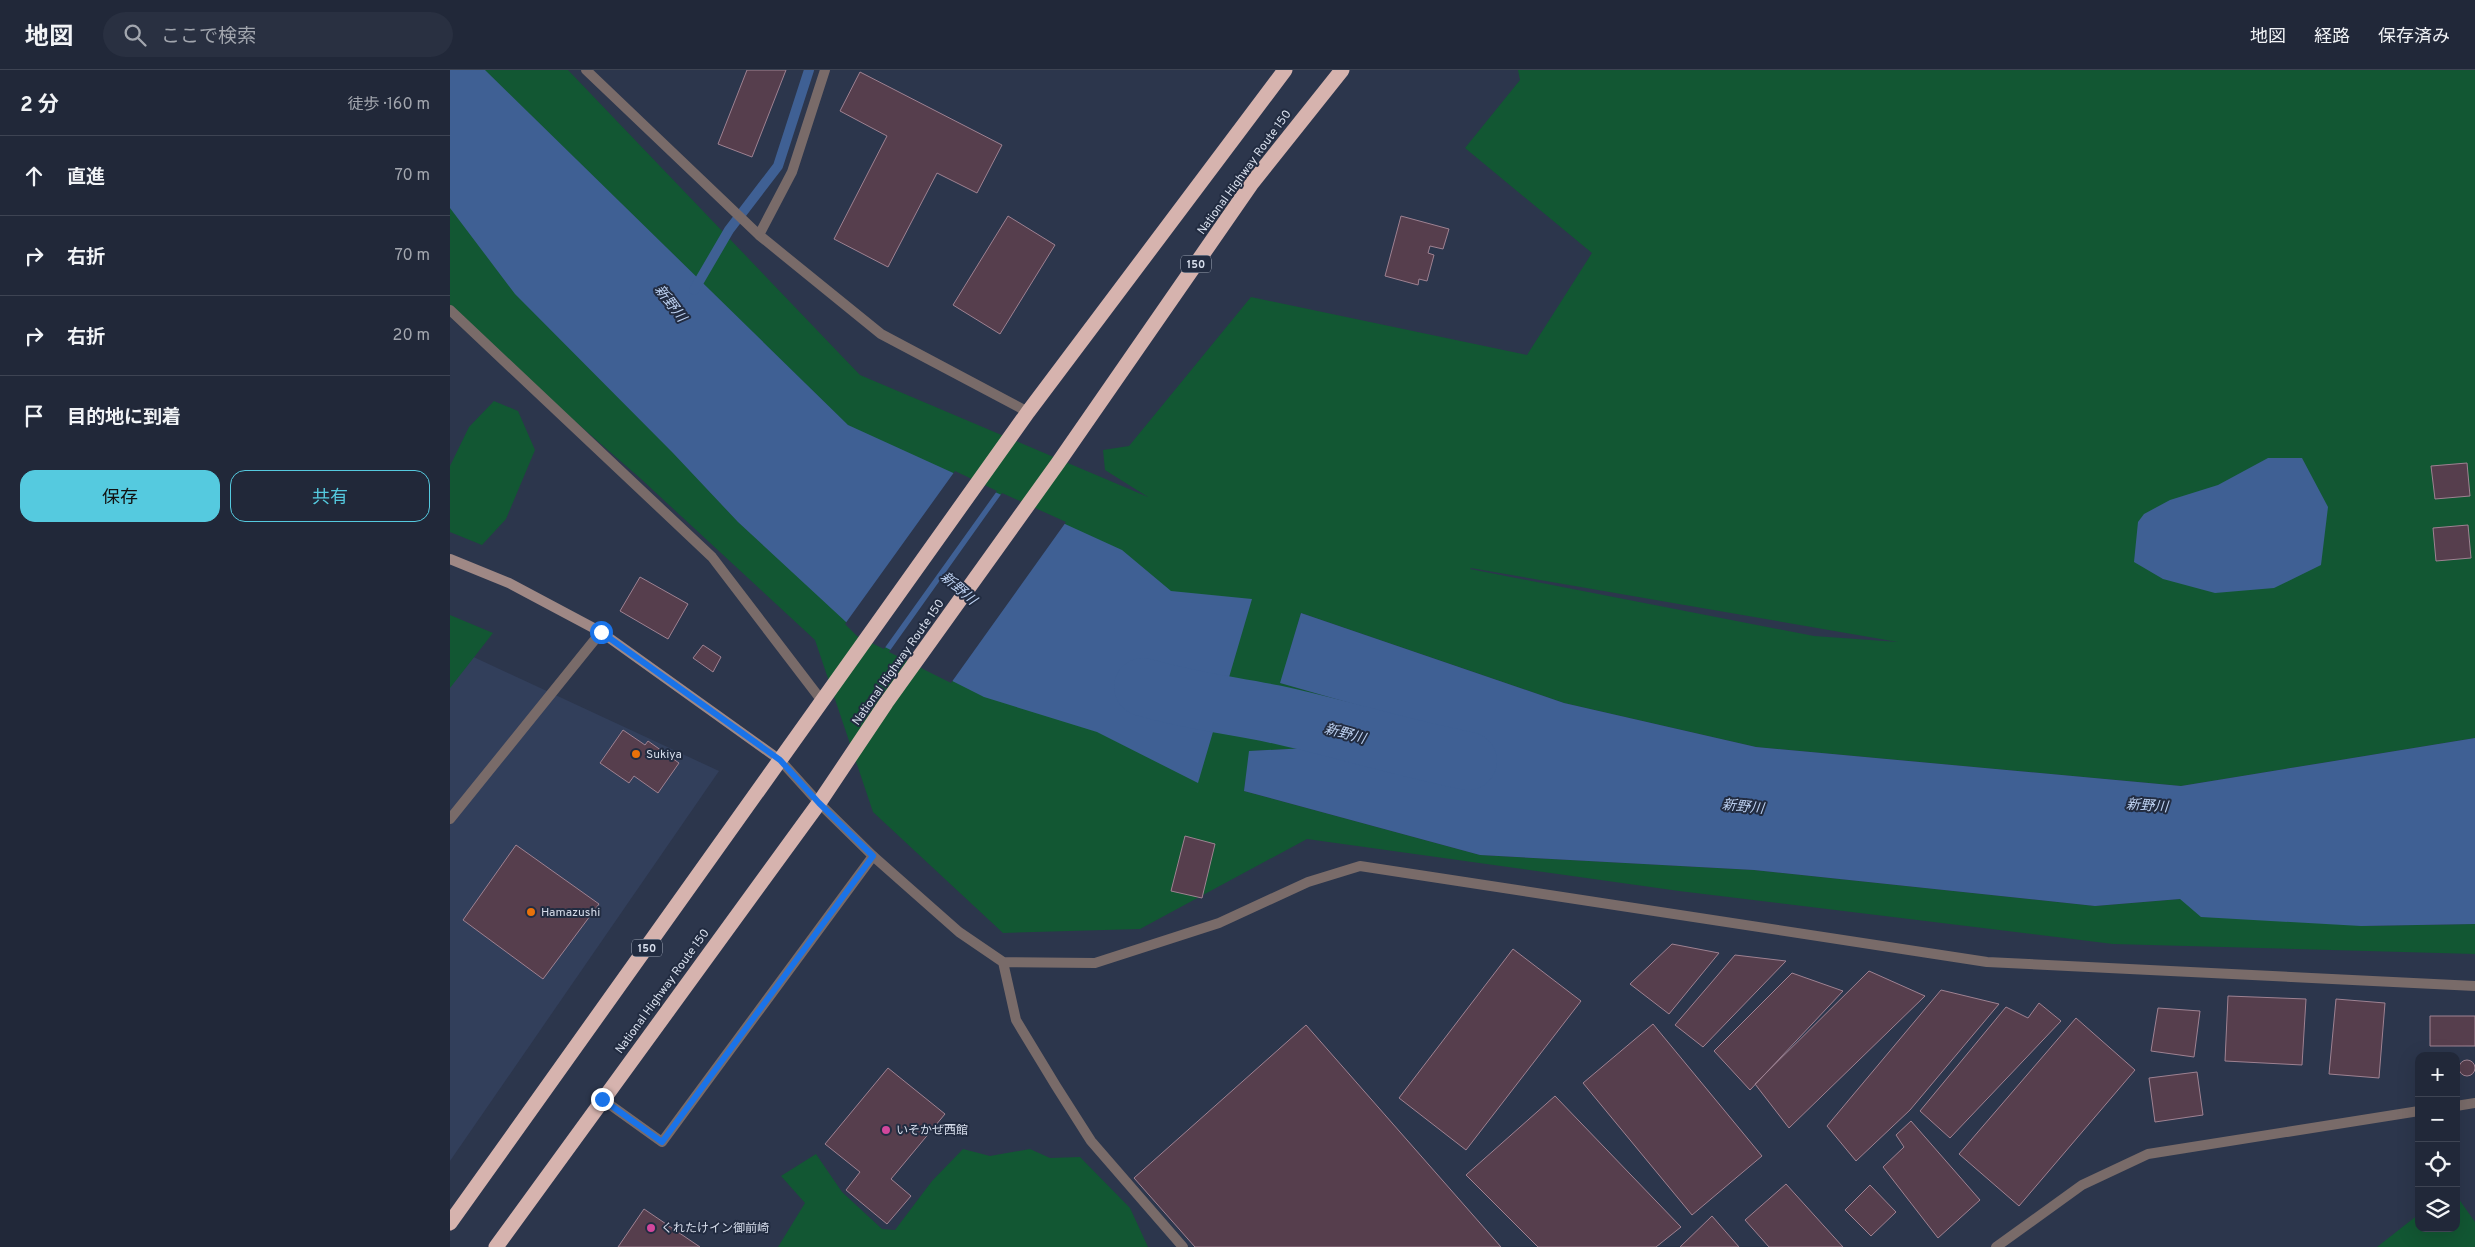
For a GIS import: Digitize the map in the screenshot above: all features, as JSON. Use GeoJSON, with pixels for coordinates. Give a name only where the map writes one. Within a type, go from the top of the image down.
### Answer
{"type":"FeatureCollection","features":[{"type":"Feature","properties":{"kind":"highway","name":"150"},"geometry":{"type":"LineString","coordinates":[[450,1223],[1028,412],[1285,70]]}},
{"type":"Feature","properties":{"kind":"highway","name":"National Highway Route 150"},"geometry":{"type":"LineString","coordinates":[[496,1247],[819,803],[886,703],[1058,463],[1252,183],[1342,70]]}},
{"type":"Feature","properties":{"kind":"street"},"geometry":{"type":"LineString","coordinates":[[586,70],[759,235],[881,334],[1028,412]]}},
{"type":"Feature","properties":{"kind":"street"},"geometry":{"type":"LineString","coordinates":[[759,235],[792,172],[825,70]]}},
{"type":"Feature","properties":{"kind":"street"},"geometry":{"type":"LineString","coordinates":[[450,310],[712,557],[822,701]]}},
{"type":"Feature","properties":{"kind":"street"},"geometry":{"type":"LineString","coordinates":[[450,559],[509,583],[601,632],[780,760],[819,803],[873,856],[959,932],[1004,962],[1095,962],[1219,923],[1308,882],[1360,866],[1988,962],[2475,986]]}},
{"type":"Feature","properties":{"kind":"street"},"geometry":{"type":"LineString","coordinates":[[450,818],[601,632]]}},
{"type":"Feature","properties":{"kind":"street"},"geometry":{"type":"LineString","coordinates":[[602,1099],[662,1142],[873,856]]}},
{"type":"Feature","properties":{"kind":"street"},"geometry":{"type":"LineString","coordinates":[[1004,962],[1016,1020],[1056,1086],[1091,1141],[1182,1247]]}},
{"type":"Feature","properties":{"kind":"street"},"geometry":{"type":"LineString","coordinates":[[2460,1105],[2475,1103]]}},
{"type":"Feature","properties":{"kind":"street"},"geometry":{"type":"LineString","coordinates":[[1996,1247],[2082,1185],[2148,1154],[2415,1112]]}},
{"type":"Feature","properties":{"kind":"shaded area"},"geometry":{"type":"Polygon","coordinates":[[[450,646],[719,771],[450,1161],[450,646]]]}},
{"type":"Feature","properties":{"kind":"green space"},"geometry":{"type":"Polygon","coordinates":[[[450,70],[568,70],[860,375],[1148,497],[1105,470],[1103,450],[1129,446],[1251,297],[1527,355],[1592,253],[1465,148],[1520,80],[1518,70],[2475,70],[2475,738],[2181,786],[1756,747],[1564,703],[1301,613],[1281,683],[1478,740],[1250,751],[1244,791],[1480,855],[1754,870],[2095,906],[2180,899],[2361,926],[2475,924],[2475,954],[2113,944],[1679,891],[1307,839],[1140,929],[1003,933],[873,812],[815,640],[641,479],[450,312],[450,70]],[[1471,568],[1814,636],[1898,642],[1471,568]]]}},
{"type":"Feature","properties":{"kind":"green space"},"geometry":{"type":"Polygon","coordinates":[[[494,401],[518,411],[535,450],[506,519],[482,545],[450,532],[450,466],[469,427],[494,401]]]}},
{"type":"Feature","properties":{"kind":"green space"},"geometry":{"type":"Polygon","coordinates":[[[450,615],[493,633],[450,688],[450,615]]]}},
{"type":"Feature","properties":{"kind":"green space"},"geometry":{"type":"Polygon","coordinates":[[[963,1149],[990,1156],[1030,1149],[1050,1158],[1080,1157],[1130,1208],[1148,1247],[778,1247],[805,1203],[781,1176],[816,1154],[842,1192],[882,1229],[895,1230],[932,1181],[963,1149]]]}},
{"type":"Feature","properties":{"kind":"green space"},"geometry":{"type":"Polygon","coordinates":[[[2460,1201],[2475,1222],[2475,1247],[2377,1247],[2415,1217],[2415,1232],[2460,1232],[2460,1201]]]}},
{"type":"Feature","properties":{"kind":"water"},"geometry":{"type":"Polygon","coordinates":[[[450,70],[485,70],[848,425],[1122,550],[1171,591],[1252,599],[1198,783],[1097,732],[984,697],[859,634],[738,522],[673,453],[515,294],[450,208],[450,70]]]}},
{"type":"Feature","properties":{"kind":"water"},"geometry":{"type":"Polygon","coordinates":[[[2268,458],[2302,458],[2328,507],[2321,565],[2274,588],[2215,593],[2163,579],[2134,562],[2138,522],[2144,514],[2170,500],[2218,485],[2268,458]]]}},
{"type":"Feature","properties":{"kind":"water"},"geometry":{"type":"Polygon","coordinates":[[[1301,613],[1564,703],[1756,747],[2181,786],[2475,738],[2475,924],[2361,926],[2201,917],[2180,899],[2095,906],[1754,870],[1480,855],[1244,791],[1249,751],[1476,739],[1280,683],[1301,613]]]}},
{"type":"Feature","properties":{"kind":"pier"},"geometry":{"type":"Polygon","coordinates":[[[955,471],[997,491],[884,649],[857,636],[845,624],[955,471]]]}},
{"type":"Feature","properties":{"kind":"pier"},"geometry":{"type":"Polygon","coordinates":[[[1002,493],[1066,522],[951,683],[889,652],[1002,493]]]}},
{"type":"Feature","properties":{"kind":"building"},"geometry":{"type":"Polygon","coordinates":[[[747,70],[786,70],[752,157],[718,144],[747,70]]]}},
{"type":"Feature","properties":{"kind":"building"},"geometry":{"type":"Polygon","coordinates":[[[860,72],[1002,145],[977,193],[937,173],[888,267],[834,239],[887,136],[840,111],[860,72]]]}},
{"type":"Feature","properties":{"kind":"building"},"geometry":{"type":"Polygon","coordinates":[[[1008,216],[1055,245],[1000,334],[953,305],[1008,216]]]}},
{"type":"Feature","properties":{"kind":"building"},"geometry":{"type":"Polygon","coordinates":[[[1401,216],[1449,229],[1443,249],[1430,246],[1428,253],[1434,255],[1427,281],[1419,279],[1418,285],[1385,276],[1401,216]]]}},
{"type":"Feature","properties":{"kind":"building"},"geometry":{"type":"Polygon","coordinates":[[[2467,463],[2470,496],[2435,499],[2431,466],[2467,463]]]}},
{"type":"Feature","properties":{"kind":"building"},"geometry":{"type":"Polygon","coordinates":[[[2468,525],[2471,558],[2436,561],[2433,528],[2468,525]]]}},
{"type":"Feature","properties":{"kind":"building"},"geometry":{"type":"Polygon","coordinates":[[[640,577],[688,604],[668,639],[620,611],[640,577]]]}},
{"type":"Feature","properties":{"kind":"building"},"geometry":{"type":"Polygon","coordinates":[[[703,645],[721,657],[713,672],[693,658],[703,645]]]}},
{"type":"Feature","properties":{"kind":"building","name":"Sukiya"},"geometry":{"type":"Polygon","coordinates":[[[623,730],[645,745],[648,741],[679,763],[658,793],[634,776],[629,783],[600,763],[623,730]]]}},
{"type":"Feature","properties":{"kind":"building"},"geometry":{"type":"Polygon","coordinates":[[[1185,836],[1215,844],[1202,898],[1171,891],[1185,836]]]}},
{"type":"Feature","properties":{"kind":"building","name":"Hamazushi"},"geometry":{"type":"Polygon","coordinates":[[[516,845],[599,904],[543,979],[463,920],[516,845]]]}},
{"type":"Feature","properties":{"kind":"building"},"geometry":{"type":"Polygon","coordinates":[[[1672,944],[1719,953],[1669,1014],[1630,984],[1672,944]]]}},
{"type":"Feature","properties":{"kind":"building"},"geometry":{"type":"Polygon","coordinates":[[[1513,949],[1581,1001],[1466,1150],[1399,1098],[1513,949]]]}},
{"type":"Feature","properties":{"kind":"building"},"geometry":{"type":"Polygon","coordinates":[[[1735,955],[1786,961],[1703,1047],[1675,1025],[1735,955]]]}},
{"type":"Feature","properties":{"kind":"building"},"geometry":{"type":"Polygon","coordinates":[[[1869,971],[1925,996],[1789,1128],[1755,1084],[1869,971]]]}},
{"type":"Feature","properties":{"kind":"building"},"geometry":{"type":"Polygon","coordinates":[[[1792,973],[1843,991],[1750,1090],[1714,1051],[1792,973]]]}},
{"type":"Feature","properties":{"kind":"building"},"geometry":{"type":"Polygon","coordinates":[[[1941,990],[1999,1004],[1910,1110],[1856,1161],[1827,1126],[1941,990]]]}},
{"type":"Feature","properties":{"kind":"building"},"geometry":{"type":"Polygon","coordinates":[[[2228,996],[2306,999],[2302,1065],[2225,1061],[2228,996]]]}},
{"type":"Feature","properties":{"kind":"building"},"geometry":{"type":"Polygon","coordinates":[[[2336,999],[2385,1003],[2379,1078],[2329,1074],[2336,999]]]}},
{"type":"Feature","properties":{"kind":"building"},"geometry":{"type":"Polygon","coordinates":[[[2039,1003],[2061,1021],[1950,1138],[1920,1111],[2006,1007],[2028,1018],[2039,1003]]]}},
{"type":"Feature","properties":{"kind":"building"},"geometry":{"type":"Polygon","coordinates":[[[2158,1008],[2200,1011],[2194,1057],[2151,1051],[2158,1008]]]}},
{"type":"Feature","properties":{"kind":"building"},"geometry":{"type":"Polygon","coordinates":[[[2430,1016],[2475,1016],[2475,1046],[2430,1046],[2430,1016]]]}},
{"type":"Feature","properties":{"kind":"building"},"geometry":{"type":"Polygon","coordinates":[[[2076,1018],[2135,1070],[2019,1206],[1959,1154],[2076,1018]]]}},
{"type":"Feature","properties":{"kind":"building"},"geometry":{"type":"Polygon","coordinates":[[[1653,1024],[1762,1156],[1692,1215],[1583,1083],[1653,1024]]]}},
{"type":"Feature","properties":{"kind":"building"},"geometry":{"type":"Polygon","coordinates":[[[1306,1025],[1501,1247],[1195,1247],[1134,1178],[1306,1025]]]}},
{"type":"Feature","properties":{"kind":"building"},"geometry":{"type":"Polygon","coordinates":[[[2464,1060],[2470,1060],[2475,1065],[2475,1071],[2470,1076],[2464,1076],[2460,1072],[2460,1064],[2464,1060]]]}},
{"type":"Feature","properties":{"kind":"building"},"geometry":{"type":"Polygon","coordinates":[[[888,1068],[945,1114],[891,1179],[911,1196],[887,1224],[846,1190],[860,1172],[825,1144],[888,1068]]]}},
{"type":"Feature","properties":{"kind":"building"},"geometry":{"type":"Polygon","coordinates":[[[2197,1072],[2203,1115],[2155,1122],[2149,1078],[2197,1072]]]}},
{"type":"Feature","properties":{"kind":"building"},"geometry":{"type":"Polygon","coordinates":[[[1555,1096],[1681,1227],[1656,1247],[1538,1247],[1466,1175],[1555,1096]]]}},
{"type":"Feature","properties":{"kind":"building"},"geometry":{"type":"Polygon","coordinates":[[[1911,1121],[1980,1200],[1938,1238],[1883,1167],[1904,1147],[1896,1135],[1911,1121]]]}},
{"type":"Feature","properties":{"kind":"building"},"geometry":{"type":"Polygon","coordinates":[[[1786,1184],[1843,1247],[1769,1247],[1745,1220],[1786,1184]]]}},
{"type":"Feature","properties":{"kind":"building"},"geometry":{"type":"Polygon","coordinates":[[[1870,1185],[1896,1212],[1871,1236],[1845,1210],[1870,1185]]]}},
{"type":"Feature","properties":{"kind":"building"},"geometry":{"type":"Polygon","coordinates":[[[644,1209],[700,1247],[618,1247],[644,1209]]]}},
{"type":"Feature","properties":{"kind":"building"},"geometry":{"type":"Polygon","coordinates":[[[1712,1216],[1739,1247],[1680,1247],[1712,1216]]]}},
{"type":"Feature","properties":{"kind":"waterway"},"geometry":{"type":"LineString","coordinates":[[694,290],[729,230],[778,166],[809,70]]}},
{"type":"Feature","properties":{"kind":"waterway","name":"新野川"},"geometry":{"type":"LineString","coordinates":[[1143,687],[1159,692],[1298,720],[1468,761]]}},
{"type":"Feature","properties":{"kind":"place","name":"Sukiya"},"geometry":{"type":"Point","coordinates":[636,754]}},
{"type":"Feature","properties":{"kind":"place","name":"Hamazushi"},"geometry":{"type":"Point","coordinates":[531,912]}},
{"type":"Feature","properties":{"kind":"place","name":"いそかぜ西館"},"geometry":{"type":"Point","coordinates":[886,1130]}},
{"type":"Feature","properties":{"kind":"place","name":"くれたけイン御前崎"},"geometry":{"type":"Point","coordinates":[651,1228]}},
{"type":"Feature","properties":{"kind":"route"},"geometry":{"type":"LineString","coordinates":[[601,632],[619,642],[780,760],[819,803],[873,856],[662,1142],[602,1099]]}}]}
